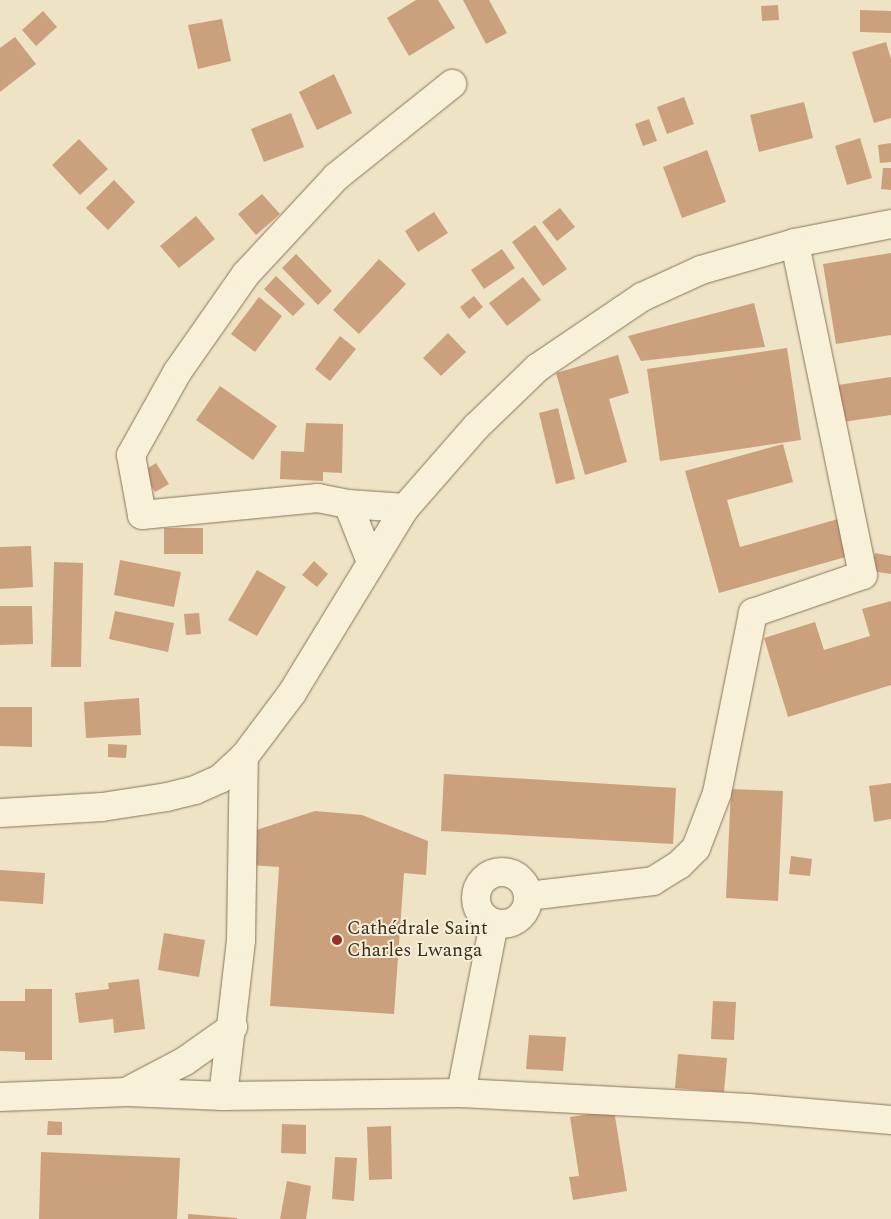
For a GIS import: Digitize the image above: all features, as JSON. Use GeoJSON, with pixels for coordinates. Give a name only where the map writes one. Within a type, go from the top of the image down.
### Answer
{"type":"FeatureCollection","features":[{"type":"Feature","properties":{"kind":"street"},"geometry":{"type":"LineString","coordinates":[[405,508],[348,504],[318,498],[142,515],[132,456],[178,371],[246,274],[336,178],[452,84]]}},
{"type":"Feature","properties":{"kind":"street"},"geometry":{"type":"LineString","coordinates":[[0,813],[102,807],[167,797],[194,790],[220,779],[244,757],[292,692],[405,508],[476,427],[537,368],[642,298],[701,270],[795,243],[891,224]]}},
{"type":"Feature","properties":{"kind":"street"},"geometry":{"type":"LineString","coordinates":[[528,896],[653,881],[678,865],[696,848],[717,793],[753,613],[863,575],[795,243]]}},
{"type":"Feature","properties":{"kind":"street"},"geometry":{"type":"LineString","coordinates":[[348,504],[371,562]]}},
{"type":"Feature","properties":{"kind":"street"},"geometry":{"type":"LineString","coordinates":[[224,1096],[241,940],[244,757]]}},
{"type":"Feature","properties":{"kind":"street"},"geometry":{"type":"LineString","coordinates":[[500,872],[510,873],[519,878],[528,896],[524,911],[514,922],[494,923],[485,918],[476,900],[483,881],[500,872]]}},
{"type":"Feature","properties":{"kind":"street"},"geometry":{"type":"LineString","coordinates":[[461,1093],[494,923]]}},
{"type":"Feature","properties":{"kind":"street"},"geometry":{"type":"LineString","coordinates":[[126,1092],[161,1076],[233,1027]]}},
{"type":"Feature","properties":{"kind":"street"},"geometry":{"type":"LineString","coordinates":[[0,1097],[126,1092],[224,1096],[461,1093],[749,1108],[891,1120]]}},
{"type":"Feature","properties":{"kind":"building"},"geometry":{"type":"Polygon","coordinates":[[[416,0],[438,0],[455,28],[409,56],[387,18],[416,0]]]}},
{"type":"Feature","properties":{"kind":"building"},"geometry":{"type":"Polygon","coordinates":[[[463,0],[489,0],[507,33],[486,44],[463,0]]]}},
{"type":"Feature","properties":{"kind":"building"},"geometry":{"type":"Polygon","coordinates":[[[778,5],[779,20],[762,21],[761,6],[778,5]]]}},
{"type":"Feature","properties":{"kind":"building"},"geometry":{"type":"Polygon","coordinates":[[[860,10],[891,11],[891,33],[860,32],[860,10]]]}},
{"type":"Feature","properties":{"kind":"building"},"geometry":{"type":"Polygon","coordinates":[[[43,11],[57,27],[36,46],[22,30],[43,11]]]}},
{"type":"Feature","properties":{"kind":"building"},"geometry":{"type":"Polygon","coordinates":[[[222,19],[231,61],[198,69],[188,25],[222,19]]]}},
{"type":"Feature","properties":{"kind":"building"},"geometry":{"type":"Polygon","coordinates":[[[15,37],[36,64],[0,92],[0,48],[15,37]]]}},
{"type":"Feature","properties":{"kind":"building"},"geometry":{"type":"Polygon","coordinates":[[[886,42],[891,59],[891,118],[874,123],[852,52],[886,42]]]}},
{"type":"Feature","properties":{"kind":"building"},"geometry":{"type":"Polygon","coordinates":[[[334,74],[352,113],[317,130],[299,92],[334,74]]]}},
{"type":"Feature","properties":{"kind":"building"},"geometry":{"type":"Polygon","coordinates":[[[684,97],[694,124],[667,134],[657,107],[684,97]]]}},
{"type":"Feature","properties":{"kind":"building"},"geometry":{"type":"Polygon","coordinates":[[[804,102],[813,138],[759,152],[750,115],[804,102]]]}},
{"type":"Feature","properties":{"kind":"building"},"geometry":{"type":"Polygon","coordinates":[[[291,113],[304,147],[264,162],[251,129],[291,113]]]}},
{"type":"Feature","properties":{"kind":"building"},"geometry":{"type":"Polygon","coordinates":[[[649,119],[657,141],[643,146],[635,124],[649,119]]]}},
{"type":"Feature","properties":{"kind":"building"},"geometry":{"type":"Polygon","coordinates":[[[860,138],[872,178],[847,185],[835,146],[860,138]]]}},
{"type":"Feature","properties":{"kind":"building"},"geometry":{"type":"Polygon","coordinates":[[[79,139],[108,169],[80,195],[52,165],[79,139]]]}},
{"type":"Feature","properties":{"kind":"building"},"geometry":{"type":"Polygon","coordinates":[[[891,143],[891,162],[880,163],[878,145],[891,143]]]}},
{"type":"Feature","properties":{"kind":"building"},"geometry":{"type":"Polygon","coordinates":[[[707,150],[726,202],[682,218],[663,167],[707,150]]]}},
{"type":"Feature","properties":{"kind":"building"},"geometry":{"type":"Polygon","coordinates":[[[883,168],[891,168],[891,190],[881,189],[883,168]]]}},
{"type":"Feature","properties":{"kind":"building"},"geometry":{"type":"Polygon","coordinates":[[[114,180],[135,202],[108,230],[86,208],[114,180]]]}},
{"type":"Feature","properties":{"kind":"building"},"geometry":{"type":"Polygon","coordinates":[[[262,194],[280,214],[256,235],[238,214],[262,194]]]}},
{"type":"Feature","properties":{"kind":"building"},"geometry":{"type":"Polygon","coordinates":[[[560,208],[575,227],[557,241],[542,222],[560,208]]]}},
{"type":"Feature","properties":{"kind":"building"},"geometry":{"type":"Polygon","coordinates":[[[434,212],[448,233],[418,252],[405,231],[434,212]]]}},
{"type":"Feature","properties":{"kind":"building"},"geometry":{"type":"Polygon","coordinates":[[[196,216],[215,239],[179,268],[160,246],[196,216]]]}},
{"type":"Feature","properties":{"kind":"building"},"geometry":{"type":"Polygon","coordinates":[[[535,225],[567,269],[543,286],[512,242],[535,225]]]}},
{"type":"Feature","properties":{"kind":"building"},"geometry":{"type":"Polygon","coordinates":[[[502,249],[515,268],[484,289],[471,270],[502,249]]]}},
{"type":"Feature","properties":{"kind":"building"},"geometry":{"type":"Polygon","coordinates":[[[891,253],[891,335],[836,344],[823,264],[891,253]]]}},
{"type":"Feature","properties":{"kind":"building"},"geometry":{"type":"Polygon","coordinates":[[[296,254],[332,291],[318,305],[282,268],[296,254]]]}},
{"type":"Feature","properties":{"kind":"building"},"geometry":{"type":"Polygon","coordinates":[[[379,259],[406,284],[359,334],[333,310],[379,259]]]}},
{"type":"Feature","properties":{"kind":"building"},"geometry":{"type":"Polygon","coordinates":[[[276,276],[305,304],[293,316],[264,289],[276,276]]]}},
{"type":"Feature","properties":{"kind":"building"},"geometry":{"type":"Polygon","coordinates":[[[523,277],[541,300],[507,326],[489,303],[523,277]]]}},
{"type":"Feature","properties":{"kind":"building"},"geometry":{"type":"Polygon","coordinates":[[[474,296],[483,307],[469,319],[460,307],[474,296]]]}},
{"type":"Feature","properties":{"kind":"building"},"geometry":{"type":"Polygon","coordinates":[[[259,297],[282,316],[255,352],[231,334],[259,297]]]}},
{"type":"Feature","properties":{"kind":"building"},"geometry":{"type":"Polygon","coordinates":[[[754,303],[765,347],[641,361],[628,336],[754,303]]]}},
{"type":"Feature","properties":{"kind":"building"},"geometry":{"type":"Polygon","coordinates":[[[448,333],[466,352],[441,376],[423,358],[448,333]]]}},
{"type":"Feature","properties":{"kind":"building"},"geometry":{"type":"Polygon","coordinates":[[[340,336],[356,349],[330,381],[315,369],[340,336]]]}},
{"type":"Feature","properties":{"kind":"building"},"geometry":{"type":"Polygon","coordinates":[[[787,348],[801,440],[660,461],[647,369],[787,348]]]}},
{"type":"Feature","properties":{"kind":"building"},"geometry":{"type":"Polygon","coordinates":[[[618,355],[629,393],[609,399],[627,462],[585,475],[556,373],[618,355]]]}},
{"type":"Feature","properties":{"kind":"building"},"geometry":{"type":"Polygon","coordinates":[[[891,377],[891,415],[843,422],[838,385],[891,377]]]}},
{"type":"Feature","properties":{"kind":"building"},"geometry":{"type":"Polygon","coordinates":[[[220,386],[277,426],[253,460],[196,420],[220,386]]]}},
{"type":"Feature","properties":{"kind":"building"},"geometry":{"type":"Polygon","coordinates":[[[558,408],[575,479],[556,484],[539,413],[558,408]]]}},
{"type":"Feature","properties":{"kind":"building"},"geometry":{"type":"Polygon","coordinates":[[[306,423],[343,424],[342,473],[323,472],[323,481],[280,479],[281,451],[304,452],[306,423]]]}},
{"type":"Feature","properties":{"kind":"building"},"geometry":{"type":"Polygon","coordinates":[[[783,444],[793,482],[727,500],[740,547],[838,519],[849,556],[719,593],[685,471],[783,444]]]}},
{"type":"Feature","properties":{"kind":"building"},"geometry":{"type":"Polygon","coordinates":[[[156,463],[169,484],[155,492],[142,472],[156,463]]]}},
{"type":"Feature","properties":{"kind":"building"},"geometry":{"type":"Polygon","coordinates":[[[164,528],[203,528],[203,554],[164,554],[164,528]]]}},
{"type":"Feature","properties":{"kind":"building"},"geometry":{"type":"Polygon","coordinates":[[[31,546],[33,587],[0,589],[0,547],[31,546]]]}},
{"type":"Feature","properties":{"kind":"building"},"geometry":{"type":"Polygon","coordinates":[[[875,553],[891,556],[891,574],[871,571],[875,553]]]}},
{"type":"Feature","properties":{"kind":"building"},"geometry":{"type":"Polygon","coordinates":[[[120,560],[181,572],[174,607],[114,595],[120,560]]]}},
{"type":"Feature","properties":{"kind":"building"},"geometry":{"type":"Polygon","coordinates":[[[314,561],[328,574],[317,587],[302,575],[314,561]]]}},
{"type":"Feature","properties":{"kind":"building"},"geometry":{"type":"Polygon","coordinates":[[[54,562],[83,563],[81,667],[51,667],[54,562]]]}},
{"type":"Feature","properties":{"kind":"building"},"geometry":{"type":"Polygon","coordinates":[[[257,570],[286,587],[257,636],[228,620],[257,570]]]}},
{"type":"Feature","properties":{"kind":"building"},"geometry":{"type":"Polygon","coordinates":[[[891,601],[891,685],[788,717],[764,638],[815,622],[824,650],[870,636],[862,609],[891,601]]]}},
{"type":"Feature","properties":{"kind":"building"},"geometry":{"type":"Polygon","coordinates":[[[0,606],[32,606],[33,644],[0,645],[0,606]]]}},
{"type":"Feature","properties":{"kind":"building"},"geometry":{"type":"Polygon","coordinates":[[[115,611],[174,623],[168,652],[109,639],[115,611]]]}},
{"type":"Feature","properties":{"kind":"building"},"geometry":{"type":"Polygon","coordinates":[[[199,613],[201,634],[186,635],[184,614],[199,613]]]}},
{"type":"Feature","properties":{"kind":"building"},"geometry":{"type":"Polygon","coordinates":[[[139,698],[141,735],[86,738],[84,702],[139,698]]]}},
{"type":"Feature","properties":{"kind":"building"},"geometry":{"type":"Polygon","coordinates":[[[0,707],[32,707],[32,747],[0,746],[0,707]]]}},
{"type":"Feature","properties":{"kind":"building"},"geometry":{"type":"Polygon","coordinates":[[[108,744],[127,745],[126,758],[108,757],[108,744]]]}},
{"type":"Feature","properties":{"kind":"building"},"geometry":{"type":"Polygon","coordinates":[[[444,774],[676,788],[673,844],[441,831],[444,774]]]}},
{"type":"Feature","properties":{"kind":"building"},"geometry":{"type":"Polygon","coordinates":[[[891,783],[891,819],[874,822],[869,786],[891,783]]]}},
{"type":"Feature","properties":{"kind":"building"},"geometry":{"type":"Polygon","coordinates":[[[731,789],[783,791],[778,901],[726,898],[731,789]]]}},
{"type":"Feature","properties":{"kind":"building","name":"Cathédrale Saint Charles Lwanga"},"geometry":{"type":"Polygon","coordinates":[[[315,811],[362,815],[428,841],[426,875],[404,873],[394,1014],[270,1006],[279,867],[251,865],[253,831],[315,811]]]}},
{"type":"Feature","properties":{"kind":"building"},"geometry":{"type":"Polygon","coordinates":[[[791,856],[812,859],[810,876],[789,874],[791,856]]]}},
{"type":"Feature","properties":{"kind":"building"},"geometry":{"type":"Polygon","coordinates":[[[0,870],[45,873],[43,904],[0,901],[0,870]]]}},
{"type":"Feature","properties":{"kind":"building"},"geometry":{"type":"Polygon","coordinates":[[[164,933],[205,940],[199,977],[158,970],[164,933]]]}},
{"type":"Feature","properties":{"kind":"building"},"geometry":{"type":"Polygon","coordinates":[[[139,979],[145,1029],[114,1033],[113,1019],[79,1023],[75,993],[109,989],[108,983],[139,979]]]}},
{"type":"Feature","properties":{"kind":"building"},"geometry":{"type":"Polygon","coordinates":[[[25,989],[52,989],[52,1060],[25,1060],[25,1052],[0,1051],[0,1001],[25,1001],[25,989]]]}},
{"type":"Feature","properties":{"kind":"building"},"geometry":{"type":"Polygon","coordinates":[[[713,1001],[736,1002],[734,1040],[711,1039],[713,1001]]]}},
{"type":"Feature","properties":{"kind":"building"},"geometry":{"type":"Polygon","coordinates":[[[529,1035],[566,1037],[563,1071],[526,1069],[529,1035]]]}},
{"type":"Feature","properties":{"kind":"building"},"geometry":{"type":"Polygon","coordinates":[[[678,1054],[727,1058],[724,1092],[675,1088],[678,1054]]]}},
{"type":"Feature","properties":{"kind":"building"},"geometry":{"type":"Polygon","coordinates":[[[614,1110],[627,1191],[573,1200],[569,1177],[579,1176],[570,1117],[614,1110]]]}},
{"type":"Feature","properties":{"kind":"building"},"geometry":{"type":"Polygon","coordinates":[[[48,1121],[62,1122],[62,1135],[47,1135],[48,1121]]]}},
{"type":"Feature","properties":{"kind":"building"},"geometry":{"type":"Polygon","coordinates":[[[282,1124],[306,1125],[306,1154],[281,1153],[282,1124]]]}},
{"type":"Feature","properties":{"kind":"building"},"geometry":{"type":"Polygon","coordinates":[[[391,1126],[392,1179],[369,1180],[367,1127],[391,1126]]]}},
{"type":"Feature","properties":{"kind":"building"},"geometry":{"type":"Polygon","coordinates":[[[41,1152],[180,1158],[177,1219],[39,1219],[41,1152]]]}},
{"type":"Feature","properties":{"kind":"building"},"geometry":{"type":"Polygon","coordinates":[[[335,1157],[357,1158],[354,1201],[332,1199],[335,1157]]]}},
{"type":"Feature","properties":{"kind":"building"},"geometry":{"type":"Polygon","coordinates":[[[287,1181],[311,1186],[306,1219],[280,1219],[287,1181]]]}},
{"type":"Feature","properties":{"kind":"building"},"geometry":{"type":"Polygon","coordinates":[[[188,1214],[237,1218],[237,1219],[188,1219],[188,1214]]]}},
{"type":"Feature","properties":{"kind":"place","name":"Cathédrale Saint Charles Lwanga"},"geometry":{"type":"Point","coordinates":[337,940]}}]}
